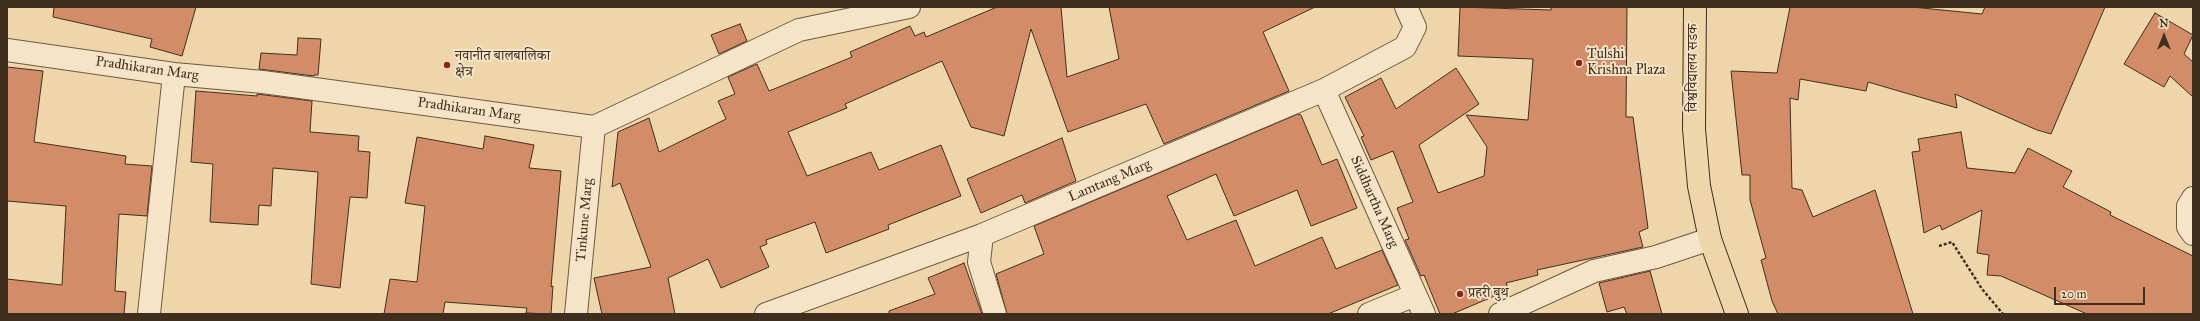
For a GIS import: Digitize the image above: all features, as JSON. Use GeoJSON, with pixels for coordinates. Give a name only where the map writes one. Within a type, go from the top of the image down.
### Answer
{"type":"FeatureCollection","features":[{"type":"Feature","properties":{"kind":"main road","name":"विश्वविद्यालय सडक"},"geometry":{"type":"LineString","coordinates":[[1694,7],[1694,129],[1700,186],[1710,239],[1737,314]]}},
{"type":"Feature","properties":{"kind":"street"},"geometry":{"type":"LineString","coordinates":[[594,127],[799,30],[909,7]]}},
{"type":"Feature","properties":{"kind":"street","name":"Lamtang Marg"},"geometry":{"type":"LineString","coordinates":[[766,314],[787,310],[982,235],[1324,90],[1405,47],[1415,27],[1406,7]]}},
{"type":"Feature","properties":{"kind":"street","name":"Pradhikaran Marg"},"geometry":{"type":"LineString","coordinates":[[7,50],[174,74],[263,82],[594,127]]}},
{"type":"Feature","properties":{"kind":"street"},"geometry":{"type":"LineString","coordinates":[[149,314],[174,74]]}},
{"type":"Feature","properties":{"kind":"street","name":"Siddhartha Marg"},"geometry":{"type":"LineString","coordinates":[[1324,90],[1420,304]]}},
{"type":"Feature","properties":{"kind":"street","name":"Tinkune Marg"},"geometry":{"type":"LineString","coordinates":[[576,314],[594,127]]}},
{"type":"Feature","properties":{"kind":"street"},"geometry":{"type":"LineString","coordinates":[[2193,198],[2188,206],[2188,227],[2193,234]]}},
{"type":"Feature","properties":{"kind":"street"},"geometry":{"type":"LineString","coordinates":[[982,235],[979,262],[995,314]]}},
{"type":"Feature","properties":{"kind":"street"},"geometry":{"type":"LineString","coordinates":[[1500,314],[1594,271],[1656,257],[1710,239]]}},
{"type":"Feature","properties":{"kind":"street"},"geometry":{"type":"LineString","coordinates":[[1369,314],[1400,299],[1420,304]]}},
{"type":"Feature","properties":{"kind":"path"},"geometry":{"type":"LineString","coordinates":[[1939,246],[1952,242],[1982,289],[2002,314]]}},
{"type":"Feature","properties":{"kind":"building"},"geometry":{"type":"Polygon","coordinates":[[[54,7],[196,7],[182,56],[150,47],[152,39],[53,17],[54,7]]]}},
{"type":"Feature","properties":{"kind":"building"},"geometry":{"type":"Polygon","coordinates":[[[997,7],[1061,7],[1067,77],[1119,59],[1109,7],[1315,7],[1263,32],[1289,91],[1164,144],[1146,104],[1068,132],[1031,29],[1004,136],[971,127],[942,61],[845,104],[847,108],[788,132],[807,176],[871,152],[879,170],[941,145],[961,196],[888,225],[889,229],[826,253],[815,222],[766,240],[767,244],[760,247],[769,267],[721,288],[708,259],[668,278],[675,314],[602,314],[594,278],[651,267],[620,183],[612,187],[618,132],[649,118],[659,152],[726,119],[718,101],[735,94],[728,77],[757,64],[769,91],[852,57],[850,52],[910,26],[915,36],[924,32],[926,37],[997,7]]]}},
{"type":"Feature","properties":{"kind":"building"},"geometry":{"type":"Polygon","coordinates":[[[1460,7],[1551,10],[1551,7],[1627,7],[1626,117],[1633,117],[1648,228],[1639,232],[1643,247],[1537,270],[1538,275],[1506,283],[1509,290],[1452,314],[1440,314],[1424,275],[1421,276],[1405,240],[1409,239],[1397,208],[1413,202],[1393,151],[1371,160],[1361,137],[1364,136],[1345,97],[1381,78],[1396,109],[1456,68],[1479,104],[1419,145],[1438,193],[1484,176],[1487,147],[1466,115],[1528,120],[1533,59],[1458,56],[1460,7]]]}},
{"type":"Feature","properties":{"kind":"building"},"geometry":{"type":"Polygon","coordinates":[[[1790,7],[1912,7],[1982,14],[1985,7],[2105,7],[2051,134],[2037,130],[1955,94],[1957,108],[1868,82],[1866,91],[1800,79],[1798,100],[1790,98],[1792,188],[1802,190],[1813,217],[1875,190],[1913,314],[1778,314],[1772,301],[1761,260],[1766,258],[1750,200],[1750,175],[1742,175],[1731,71],[1777,73],[1790,7]]]}},
{"type":"Feature","properties":{"kind":"building"},"geometry":{"type":"Polygon","coordinates":[[[2155,13],[2193,35],[2184,54],[2193,62],[2193,97],[2170,76],[2164,87],[2124,64],[2155,13]]]}},
{"type":"Feature","properties":{"kind":"building"},"geometry":{"type":"Polygon","coordinates":[[[740,24],[747,41],[719,54],[711,35],[740,24]]]}},
{"type":"Feature","properties":{"kind":"building"},"geometry":{"type":"Polygon","coordinates":[[[298,38],[321,39],[318,75],[314,76],[259,69],[261,53],[297,55],[298,38]]]}},
{"type":"Feature","properties":{"kind":"building"},"geometry":{"type":"Polygon","coordinates":[[[7,67],[43,71],[34,142],[126,156],[125,164],[152,166],[147,216],[119,214],[115,291],[126,292],[124,314],[7,314],[7,279],[62,285],[66,206],[7,201],[7,67]]]}},
{"type":"Feature","properties":{"kind":"building"},"geometry":{"type":"Polygon","coordinates":[[[196,91],[257,96],[257,94],[312,101],[310,132],[359,136],[358,151],[370,152],[367,198],[350,197],[340,288],[311,284],[318,172],[273,168],[271,206],[259,205],[258,225],[210,222],[213,164],[191,162],[196,91]]]}},
{"type":"Feature","properties":{"kind":"building"},"geometry":{"type":"Polygon","coordinates":[[[1298,114],[1301,115],[1322,165],[1337,159],[1357,208],[1311,226],[1297,190],[1234,216],[1216,174],[1167,196],[1187,240],[1236,220],[1255,266],[1322,237],[1336,269],[1382,250],[1398,285],[1328,314],[1007,314],[996,274],[1044,254],[1034,226],[1298,114]]]}},
{"type":"Feature","properties":{"kind":"building"},"geometry":{"type":"Polygon","coordinates":[[[1961,132],[1967,168],[2015,173],[2028,148],[2072,171],[2063,187],[2111,212],[2110,215],[2193,256],[2193,314],[2087,314],[2001,276],[1987,275],[1989,255],[1977,253],[1982,210],[1942,230],[1940,225],[1924,233],[1912,152],[1920,151],[1918,139],[1961,132]]]}},
{"type":"Feature","properties":{"kind":"building"},"geometry":{"type":"Polygon","coordinates":[[[485,136],[534,145],[529,168],[561,171],[551,287],[553,286],[551,314],[526,313],[527,308],[445,302],[443,314],[384,314],[390,279],[417,282],[425,206],[405,203],[417,137],[483,149],[485,136]]]}},
{"type":"Feature","properties":{"kind":"building"},"geometry":{"type":"Polygon","coordinates":[[[1062,138],[1076,181],[1025,203],[1022,195],[981,213],[967,179],[1062,138]]]}},
{"type":"Feature","properties":{"kind":"building"},"geometry":{"type":"Polygon","coordinates":[[[964,263],[982,314],[889,314],[889,311],[935,294],[928,278],[964,263]]]}},
{"type":"Feature","properties":{"kind":"building"},"geometry":{"type":"Polygon","coordinates":[[[1650,271],[1662,314],[1627,314],[1624,307],[1607,312],[1599,283],[1650,271]]]}},
{"type":"Feature","properties":{"kind":"place","name":"Tulshi Krishna Plaza"},"geometry":{"type":"Point","coordinates":[1579,63]}},
{"type":"Feature","properties":{"kind":"place","name":"नवानीत बालबालिका क्षेत्र"},"geometry":{"type":"Point","coordinates":[447,65]}},
{"type":"Feature","properties":{"kind":"place","name":"प्रहरी बुथ"},"geometry":{"type":"Point","coordinates":[1460,294]}}]}
